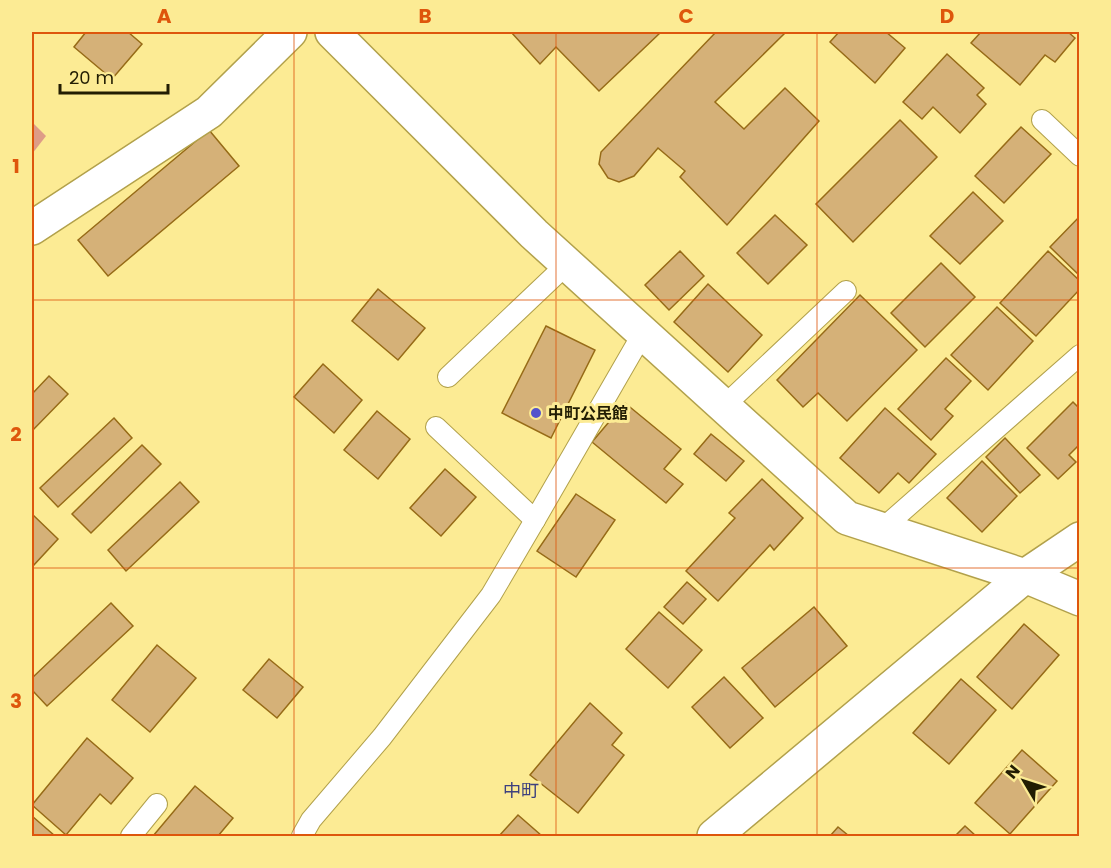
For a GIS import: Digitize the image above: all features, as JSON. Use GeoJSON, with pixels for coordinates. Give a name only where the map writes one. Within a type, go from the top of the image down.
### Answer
{"type":"FeatureCollection","features":[{"type":"Feature","properties":{"kind":"street"},"geometry":{"type":"LineString","coordinates":[[32,228],[208,112],[290,32]]}},
{"type":"Feature","properties":{"kind":"street"},"geometry":{"type":"LineString","coordinates":[[332,32],[567,264],[847,518],[1025,576],[1080,599]]}},
{"type":"Feature","properties":{"kind":"street"},"geometry":{"type":"LineString","coordinates":[[714,837],[1025,576],[1080,539]]}},
{"type":"Feature","properties":{"kind":"lane"},"geometry":{"type":"LineString","coordinates":[[1042,120],[1080,156]]}},
{"type":"Feature","properties":{"kind":"lane"},"geometry":{"type":"LineString","coordinates":[[448,377],[567,264]]}},
{"type":"Feature","properties":{"kind":"lane"},"geometry":{"type":"LineString","coordinates":[[724,406],[846,291]]}},
{"type":"Feature","properties":{"kind":"lane"},"geometry":{"type":"LineString","coordinates":[[302,837],[311,820],[382,737],[491,596],[643,333]]}},
{"type":"Feature","properties":{"kind":"lane"},"geometry":{"type":"LineString","coordinates":[[882,530],[1080,355]]}},
{"type":"Feature","properties":{"kind":"lane"},"geometry":{"type":"LineString","coordinates":[[436,427],[535,520]]}},
{"type":"Feature","properties":{"kind":"lane"},"geometry":{"type":"LineString","coordinates":[[131,837],[157,804]]}},
{"type":"Feature","properties":{"kind":"shaded area"},"geometry":{"type":"Polygon","coordinates":[[[32,122],[46,136],[32,154],[32,122]]]}},
{"type":"Feature","properties":{"kind":"building"},"geometry":{"type":"Polygon","coordinates":[[[86,32],[128,32],[142,44],[112,79],[74,47],[86,32]]]}},
{"type":"Feature","properties":{"kind":"building"},"geometry":{"type":"Polygon","coordinates":[[[511,32],[661,32],[599,91],[556,47],[540,64],[511,32]]]}},
{"type":"Feature","properties":{"kind":"building"},"geometry":{"type":"Polygon","coordinates":[[[716,32],[785,33],[715,102],[744,129],[785,88],[819,121],[727,225],[680,177],[685,171],[658,148],[634,176],[619,182],[608,178],[599,164],[601,152],[716,32]]]}},
{"type":"Feature","properties":{"kind":"building"},"geometry":{"type":"Polygon","coordinates":[[[839,32],[886,32],[905,48],[875,83],[830,42],[839,32]]]}},
{"type":"Feature","properties":{"kind":"building"},"geometry":{"type":"Polygon","coordinates":[[[981,32],[1068,32],[1075,38],[1055,62],[1045,55],[1020,85],[971,43],[981,32]]]}},
{"type":"Feature","properties":{"kind":"building"},"geometry":{"type":"Polygon","coordinates":[[[947,54],[984,88],[977,95],[986,104],[960,133],[933,107],[922,119],[903,102],[947,54]]]}},
{"type":"Feature","properties":{"kind":"building"},"geometry":{"type":"Polygon","coordinates":[[[900,120],[937,157],[853,242],[816,204],[900,120]]]}},
{"type":"Feature","properties":{"kind":"building"},"geometry":{"type":"Polygon","coordinates":[[[1021,127],[1051,154],[1004,203],[975,176],[1021,127]]]}},
{"type":"Feature","properties":{"kind":"building"},"geometry":{"type":"Polygon","coordinates":[[[209,130],[239,166],[108,276],[78,240],[209,130]]]}},
{"type":"Feature","properties":{"kind":"building"},"geometry":{"type":"Polygon","coordinates":[[[973,192],[1003,221],[960,264],[930,236],[973,192]]]}},
{"type":"Feature","properties":{"kind":"building"},"geometry":{"type":"Polygon","coordinates":[[[775,215],[807,245],[768,284],[737,253],[775,215]]]}},
{"type":"Feature","properties":{"kind":"building"},"geometry":{"type":"Polygon","coordinates":[[[1080,216],[1080,276],[1050,247],[1080,216]]]}},
{"type":"Feature","properties":{"kind":"building"},"geometry":{"type":"Polygon","coordinates":[[[680,251],[704,276],[669,310],[645,285],[680,251]]]}},
{"type":"Feature","properties":{"kind":"building"},"geometry":{"type":"Polygon","coordinates":[[[1048,251],[1080,281],[1080,289],[1036,336],[1000,303],[1048,251]]]}},
{"type":"Feature","properties":{"kind":"building"},"geometry":{"type":"Polygon","coordinates":[[[941,263],[975,297],[925,347],[891,313],[941,263]]]}},
{"type":"Feature","properties":{"kind":"building"},"geometry":{"type":"Polygon","coordinates":[[[708,284],[762,335],[728,372],[674,322],[708,284]]]}},
{"type":"Feature","properties":{"kind":"building"},"geometry":{"type":"Polygon","coordinates":[[[378,289],[425,328],[398,360],[352,321],[378,289]]]}},
{"type":"Feature","properties":{"kind":"building"},"geometry":{"type":"Polygon","coordinates":[[[860,295],[917,350],[847,421],[818,393],[803,407],[777,380],[860,295]]]}},
{"type":"Feature","properties":{"kind":"building"},"geometry":{"type":"Polygon","coordinates":[[[997,307],[1033,341],[988,390],[951,355],[997,307]]]}},
{"type":"Feature","properties":{"kind":"building"},"geometry":{"type":"Polygon","coordinates":[[[546,326],[595,350],[551,438],[502,413],[546,326]]]}},
{"type":"Feature","properties":{"kind":"building"},"geometry":{"type":"Polygon","coordinates":[[[946,358],[971,381],[945,409],[953,416],[931,440],[898,409],[946,358]]]}},
{"type":"Feature","properties":{"kind":"building"},"geometry":{"type":"Polygon","coordinates":[[[323,364],[362,400],[334,433],[294,397],[323,364]]]}},
{"type":"Feature","properties":{"kind":"building"},"geometry":{"type":"Polygon","coordinates":[[[49,376],[68,394],[32,431],[32,394],[49,376]]]}},
{"type":"Feature","properties":{"kind":"building"},"geometry":{"type":"Polygon","coordinates":[[[1073,402],[1080,409],[1080,444],[1069,455],[1076,462],[1058,479],[1027,448],[1073,402]]]}},
{"type":"Feature","properties":{"kind":"building"},"geometry":{"type":"Polygon","coordinates":[[[625,403],[681,449],[664,469],[683,484],[666,503],[592,442],[625,403]]]}},
{"type":"Feature","properties":{"kind":"building"},"geometry":{"type":"Polygon","coordinates":[[[885,408],[936,454],[909,483],[898,473],[879,493],[840,458],[885,408]]]}},
{"type":"Feature","properties":{"kind":"building"},"geometry":{"type":"Polygon","coordinates":[[[377,411],[410,439],[378,479],[344,450],[377,411]]]}},
{"type":"Feature","properties":{"kind":"building"},"geometry":{"type":"Polygon","coordinates":[[[114,418],[132,438],[58,507],[40,488],[114,418]]]}},
{"type":"Feature","properties":{"kind":"building"},"geometry":{"type":"Polygon","coordinates":[[[711,434],[744,461],[726,481],[694,454],[711,434]]]}},
{"type":"Feature","properties":{"kind":"building"},"geometry":{"type":"Polygon","coordinates":[[[1005,438],[1040,475],[1020,493],[986,457],[1005,438]]]}},
{"type":"Feature","properties":{"kind":"building"},"geometry":{"type":"Polygon","coordinates":[[[142,445],[161,464],[91,533],[72,514],[142,445]]]}},
{"type":"Feature","properties":{"kind":"building"},"geometry":{"type":"Polygon","coordinates":[[[982,461],[1017,496],[982,532],[947,498],[982,461]]]}},
{"type":"Feature","properties":{"kind":"building"},"geometry":{"type":"Polygon","coordinates":[[[445,469],[476,497],[441,536],[410,508],[445,469]]]}},
{"type":"Feature","properties":{"kind":"building"},"geometry":{"type":"Polygon","coordinates":[[[762,479],[803,518],[774,550],[770,545],[718,601],[686,571],[735,518],[729,513],[762,479]]]}},
{"type":"Feature","properties":{"kind":"building"},"geometry":{"type":"Polygon","coordinates":[[[180,482],[199,502],[126,571],[108,550],[180,482]]]}},
{"type":"Feature","properties":{"kind":"building"},"geometry":{"type":"Polygon","coordinates":[[[576,494],[615,520],[576,577],[537,551],[576,494]]]}},
{"type":"Feature","properties":{"kind":"building"},"geometry":{"type":"Polygon","coordinates":[[[32,514],[58,539],[32,567],[32,514]]]}},
{"type":"Feature","properties":{"kind":"building"},"geometry":{"type":"Polygon","coordinates":[[[687,582],[706,599],[683,624],[664,607],[687,582]]]}},
{"type":"Feature","properties":{"kind":"building"},"geometry":{"type":"Polygon","coordinates":[[[111,603],[133,626],[47,706],[32,690],[32,678],[111,603]]]}},
{"type":"Feature","properties":{"kind":"building"},"geometry":{"type":"Polygon","coordinates":[[[814,607],[847,646],[775,707],[742,668],[814,607]]]}},
{"type":"Feature","properties":{"kind":"building"},"geometry":{"type":"Polygon","coordinates":[[[659,612],[702,650],[668,688],[626,649],[659,612]]]}},
{"type":"Feature","properties":{"kind":"building"},"geometry":{"type":"Polygon","coordinates":[[[1024,624],[1059,655],[1012,709],[977,677],[1024,624]]]}},
{"type":"Feature","properties":{"kind":"building"},"geometry":{"type":"Polygon","coordinates":[[[157,645],[196,678],[150,732],[112,700],[157,645]]]}},
{"type":"Feature","properties":{"kind":"building"},"geometry":{"type":"Polygon","coordinates":[[[269,659],[303,687],[277,718],[243,690],[269,659]]]}},
{"type":"Feature","properties":{"kind":"building"},"geometry":{"type":"Polygon","coordinates":[[[724,677],[763,718],[730,748],[692,707],[724,677]]]}},
{"type":"Feature","properties":{"kind":"building"},"geometry":{"type":"Polygon","coordinates":[[[961,679],[996,710],[949,764],[913,733],[961,679]]]}},
{"type":"Feature","properties":{"kind":"building"},"geometry":{"type":"Polygon","coordinates":[[[590,703],[622,733],[612,745],[624,755],[578,813],[530,775],[590,703]]]}},
{"type":"Feature","properties":{"kind":"building"},"geometry":{"type":"Polygon","coordinates":[[[87,738],[133,778],[111,804],[100,794],[66,835],[32,805],[87,738]]]}},
{"type":"Feature","properties":{"kind":"building"},"geometry":{"type":"Polygon","coordinates":[[[1022,750],[1057,781],[1010,834],[975,803],[1022,750]]]}},
{"type":"Feature","properties":{"kind":"building"},"geometry":{"type":"Polygon","coordinates":[[[195,786],[233,818],[218,836],[153,836],[195,786]]]}},
{"type":"Feature","properties":{"kind":"building"},"geometry":{"type":"Polygon","coordinates":[[[518,815],[542,836],[499,836],[518,815]]]}},
{"type":"Feature","properties":{"kind":"building"},"geometry":{"type":"Polygon","coordinates":[[[32,816],[55,836],[32,836],[32,816]]]}},
{"type":"Feature","properties":{"kind":"building"},"geometry":{"type":"Polygon","coordinates":[[[965,826],[976,836],[955,836],[965,826]]]}},
{"type":"Feature","properties":{"kind":"building"},"geometry":{"type":"Polygon","coordinates":[[[838,827],[849,836],[830,836],[838,827]]]}},
{"type":"Feature","properties":{"kind":"place","name":"中町公民館"},"geometry":{"type":"Point","coordinates":[536,413]}},
{"type":"Feature","properties":{"kind":"district","name":"中町"},"geometry":{"type":"Point","coordinates":[521,791]}}]}
